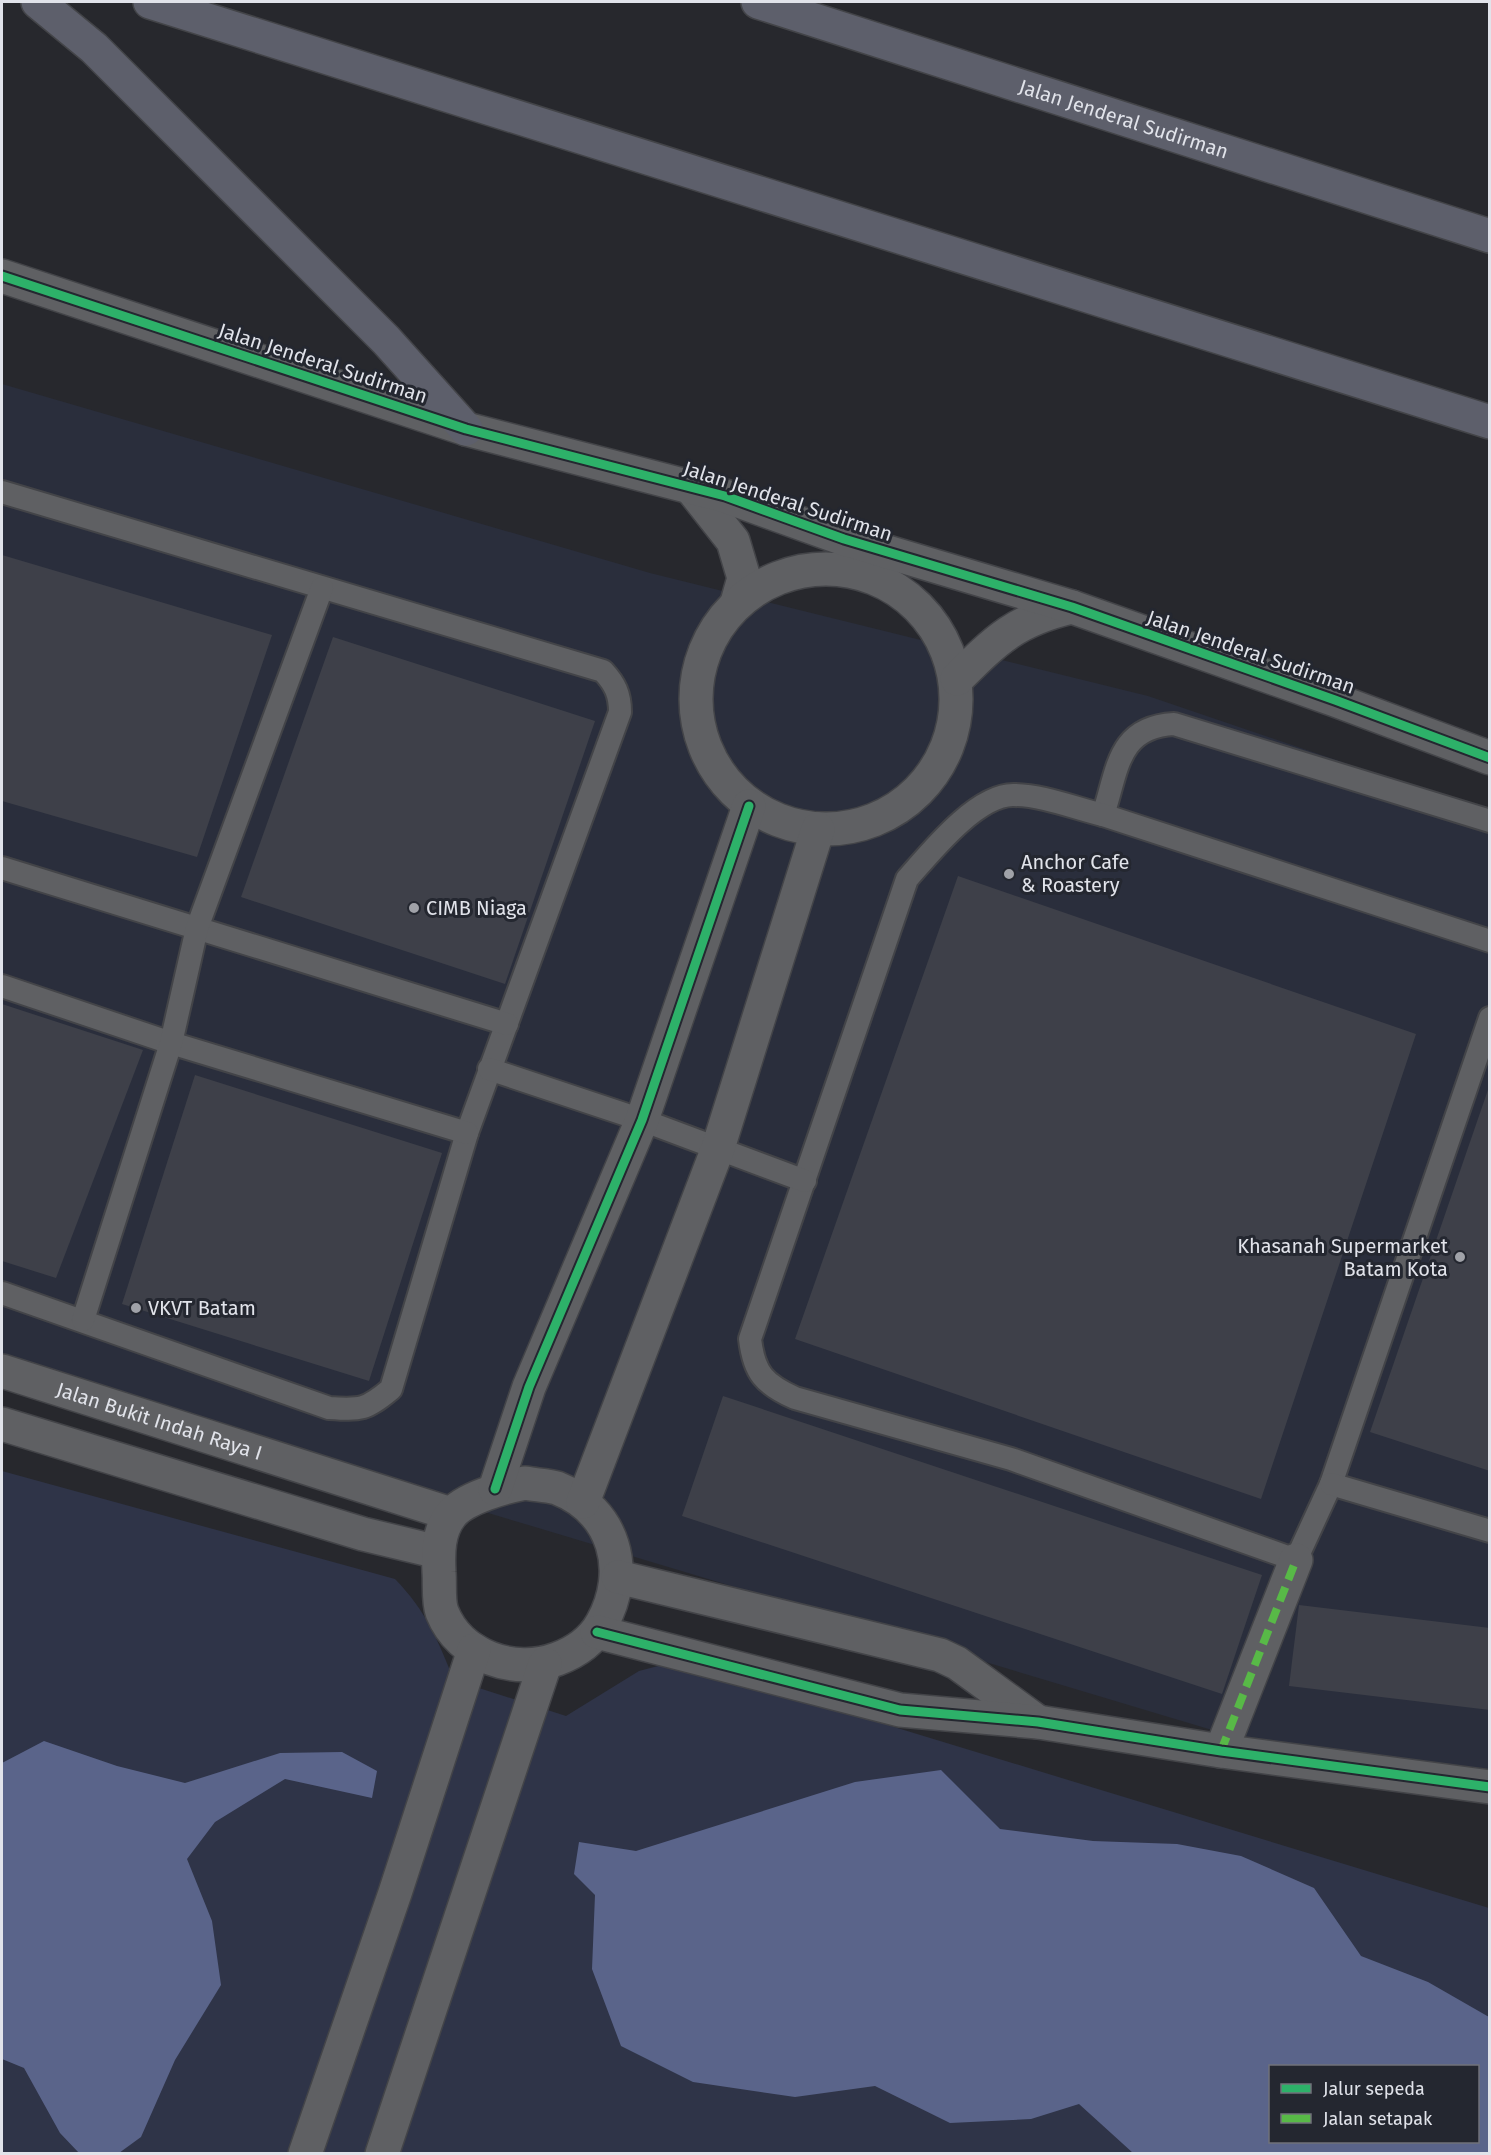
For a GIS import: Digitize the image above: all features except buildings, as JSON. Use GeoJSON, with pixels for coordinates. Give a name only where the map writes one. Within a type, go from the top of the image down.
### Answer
{"type":"FeatureCollection","features":[{"type":"Feature","properties":{"kind":"highway"},"geometry":{"type":"LineString","coordinates":[[38,2],[94,48],[386,340],[466,429]]}},
{"type":"Feature","properties":{"kind":"highway"},"geometry":{"type":"LineString","coordinates":[[150,2],[1490,422]]}},
{"type":"Feature","properties":{"kind":"highway","name":"Jalan Jenderal Sudirman"},"geometry":{"type":"LineString","coordinates":[[758,2],[1490,236]]}},
{"type":"Feature","properties":{"kind":"street","name":"Jalan Jenderal Sudirman"},"geometry":{"type":"LineString","coordinates":[[2,276],[466,429],[725,496],[844,539],[1072,607],[1335,700],[1490,758]]}},
{"type":"Feature","properties":{"kind":"street"},"geometry":{"type":"LineString","coordinates":[[692,489],[733,541],[744,578],[738,599],[704,652],[694,694],[699,736],[718,774],[749,806],[788,825],[818,829],[832,830],[875,821],[912,798],[940,764],[956,723],[957,678],[943,637],[917,603],[882,580],[840,569],[798,571],[738,599]]}},
{"type":"Feature","properties":{"kind":"street"},"geometry":{"type":"LineString","coordinates":[[957,678],[1012,628],[1043,614],[1072,607]]}},
{"type":"Feature","properties":{"kind":"street"},"geometry":{"type":"LineString","coordinates":[[495,1489],[529,1387],[642,1120],[749,806]]}},
{"type":"Feature","properties":{"kind":"street"},"geometry":{"type":"LineString","coordinates":[[583,1502],[718,1148],[818,829]]}},
{"type":"Feature","properties":{"kind":"street","name":"Jalan Bukit Indah Raya I"},"geometry":{"type":"LineString","coordinates":[[2,1371],[451,1514]]}},
{"type":"Feature","properties":{"kind":"street"},"geometry":{"type":"LineString","coordinates":[[2,1424],[363,1534],[438,1552]]}},
{"type":"Feature","properties":{"kind":"street"},"geometry":{"type":"LineString","coordinates":[[525,1483],[555,1488],[583,1502],[602,1523],[614,1548],[618,1577],[613,1604],[597,1632],[574,1652],[545,1664],[520,1666],[496,1662],[474,1650],[455,1633],[442,1611],[438,1552],[441,1537],[451,1514],[495,1489],[525,1483]]}},
{"type":"Feature","properties":{"kind":"street"},"geometry":{"type":"LineString","coordinates":[[1221,1751],[1296,1560]]}},
{"type":"Feature","properties":{"kind":"street"},"geometry":{"type":"LineString","coordinates":[[618,1577],[940,1655],[957,1663],[1038,1722]]}},
{"type":"Feature","properties":{"kind":"street"},"geometry":{"type":"LineString","coordinates":[[597,1632],[900,1710],[1038,1722],[1221,1751],[1490,1787]]}},
{"type":"Feature","properties":{"kind":"street"},"geometry":{"type":"LineString","coordinates":[[305,2154],[395,1893],[474,1650]]}},
{"type":"Feature","properties":{"kind":"street"},"geometry":{"type":"LineString","coordinates":[[382,2154],[545,1664]]}},
{"type":"Feature","properties":{"kind":"lane"},"geometry":{"type":"LineString","coordinates":[[2,492],[603,671],[615,683],[620,698],[620,712],[467,1132],[391,1389],[376,1402],[358,1410],[329,1408],[2,1293]]}},
{"type":"Feature","properties":{"kind":"lane"},"geometry":{"type":"LineString","coordinates":[[83,1320],[171,1044],[197,928],[322,588]]}},
{"type":"Feature","properties":{"kind":"lane"},"geometry":{"type":"LineString","coordinates":[[1103,816],[1126,744],[1137,734],[1155,725],[1174,724],[1490,821]]}},
{"type":"Feature","properties":{"kind":"lane"},"geometry":{"type":"LineString","coordinates":[[1490,941],[1103,816],[1038,798],[1011,795],[991,802],[946,835],[907,879],[750,1339],[752,1357],[760,1375],[771,1387],[795,1398],[1011,1459],[1296,1560],[1331,1484],[1490,1018]]}},
{"type":"Feature","properties":{"kind":"lane"},"geometry":{"type":"LineString","coordinates":[[2,868],[507,1024]]}},
{"type":"Feature","properties":{"kind":"lane"},"geometry":{"type":"LineString","coordinates":[[2,986],[171,1044],[467,1132]]}},
{"type":"Feature","properties":{"kind":"lane"},"geometry":{"type":"LineString","coordinates":[[489,1069],[642,1120],[805,1181]]}},
{"type":"Feature","properties":{"kind":"lane"},"geometry":{"type":"LineString","coordinates":[[1331,1484],[1490,1532]]}},
{"type":"Feature","properties":{"kind":"shaded area"},"geometry":{"type":"Polygon","coordinates":[[[2,384],[650,573],[1148,696],[1489,812],[1489,1769],[1242,1739],[385,1482],[2,1355],[2,384]]]}},
{"type":"Feature","properties":{"kind":"shaded area"},"geometry":{"type":"Polygon","coordinates":[[[2,1471],[395,1579],[423,1615],[454,1680],[566,1716],[639,1671],[677,1661],[1489,1908],[1489,2153],[2,2153],[2,1471]]]}},
{"type":"Feature","properties":{"kind":"water"},"geometry":{"type":"Polygon","coordinates":[[[44,1741],[117,1766],[185,1783],[280,1753],[342,1752],[377,1771],[372,1798],[285,1779],[215,1822],[187,1859],[212,1921],[221,1985],[175,2060],[141,2137],[119,2153],[79,2153],[60,2133],[24,2068],[2,2059],[2,1763],[44,1741]]]}},
{"type":"Feature","properties":{"kind":"water"},"geometry":{"type":"Polygon","coordinates":[[[941,1770],[1000,1829],[1093,1841],[1177,1844],[1241,1856],[1314,1888],[1361,1956],[1428,1982],[1489,2017],[1489,2153],[1133,2153],[1079,2104],[1031,2119],[950,2123],[875,2086],[795,2097],[693,2082],[621,2046],[592,1969],[595,1895],[574,1874],[579,1842],[636,1851],[855,1782],[941,1770]]]}},
{"type":"Feature","properties":{"kind":"marked path"},"geometry":{"type":"LineString","coordinates":[[1221,1751],[1296,1560]]}},
{"type":"Feature","properties":{"kind":"cycle path"},"geometry":{"type":"LineString","coordinates":[[2,276],[466,429],[725,496],[844,539],[1072,607],[1335,700],[1490,758]]}},
{"type":"Feature","properties":{"kind":"cycle path"},"geometry":{"type":"LineString","coordinates":[[495,1489],[529,1387],[642,1120],[749,806]]}},
{"type":"Feature","properties":{"kind":"cycle path"},"geometry":{"type":"LineString","coordinates":[[597,1632],[900,1710],[1038,1722],[1221,1751],[1490,1787]]}},
{"type":"Feature","properties":{"kind":"place","name":"Anchor Cafe & Roastery"},"geometry":{"type":"Point","coordinates":[1009,874]}},
{"type":"Feature","properties":{"kind":"place","name":"CIMB Niaga"},"geometry":{"type":"Point","coordinates":[414,908]}},
{"type":"Feature","properties":{"kind":"place","name":"Khasanah Supermarket Batam Kota"},"geometry":{"type":"Point","coordinates":[1460,1257]}},
{"type":"Feature","properties":{"kind":"place","name":"VKVT Batam"},"geometry":{"type":"Point","coordinates":[136,1308]}}]}
